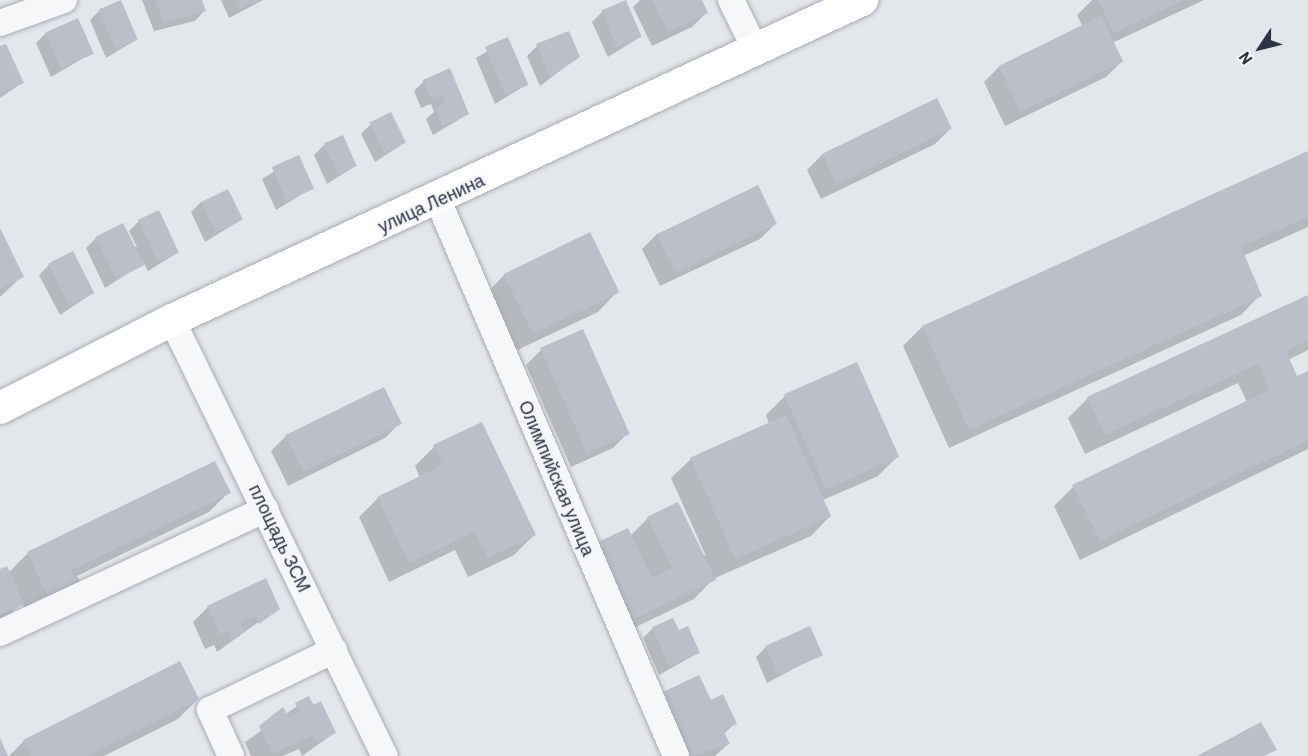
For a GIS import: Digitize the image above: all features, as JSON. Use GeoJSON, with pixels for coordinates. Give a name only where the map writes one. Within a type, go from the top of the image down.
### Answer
{"type":"FeatureCollection","features":[{"type":"Feature","properties":{"kind":"main road","name":"улица Ленина"},"geometry":{"type":"LineString","coordinates":[[0,408],[172,320],[438,200],[862,0]]}},
{"type":"Feature","properties":{"kind":"street"},"geometry":{"type":"LineString","coordinates":[[0,23],[64,0]]}},
{"type":"Feature","properties":{"kind":"street"},"geometry":{"type":"LineString","coordinates":[[732,0],[755,49]]}},
{"type":"Feature","properties":{"kind":"street","name":"Олимпийская улица"},"geometry":{"type":"LineString","coordinates":[[438,200],[676,756]]}},
{"type":"Feature","properties":{"kind":"street","name":"площадь ЗСМ"},"geometry":{"type":"LineString","coordinates":[[172,320],[385,756]]}},
{"type":"Feature","properties":{"kind":"street"},"geometry":{"type":"LineString","coordinates":[[0,633],[266,509]]}},
{"type":"Feature","properties":{"kind":"street"},"geometry":{"type":"LineString","coordinates":[[231,756],[210,710],[334,650]]}},
{"type":"Feature","properties":{"kind":"building"},"geometry":{"type":"Polygon","coordinates":[[[121,0],[138,40],[116,49],[99,9],[121,0]]]}},
{"type":"Feature","properties":{"kind":"building"},"geometry":{"type":"Polygon","coordinates":[[[155,0],[202,0],[206,11],[164,22],[155,0]]]}},
{"type":"Feature","properties":{"kind":"building"},"geometry":{"type":"Polygon","coordinates":[[[235,0],[261,0],[239,9],[235,0]]]}},
{"type":"Feature","properties":{"kind":"building"},"geometry":{"type":"Polygon","coordinates":[[[626,0],[642,37],[617,47],[601,11],[626,0]]]}},
{"type":"Feature","properties":{"kind":"building"},"geometry":{"type":"Polygon","coordinates":[[[652,0],[702,0],[708,13],[668,32],[652,0]]]}},
{"type":"Feature","properties":{"kind":"building"},"geometry":{"type":"Polygon","coordinates":[[[1098,0],[1184,0],[1114,33],[1098,0]]]}},
{"type":"Feature","properties":{"kind":"building"},"geometry":{"type":"Polygon","coordinates":[[[1101,16],[1123,62],[1021,112],[999,66],[1101,16]]]}},
{"type":"Feature","properties":{"kind":"building"},"geometry":{"type":"Polygon","coordinates":[[[78,18],[94,54],[61,68],[45,33],[78,18]]]}},
{"type":"Feature","properties":{"kind":"building"},"geometry":{"type":"Polygon","coordinates":[[[569,31],[580,57],[550,77],[536,44],[569,31]]]}},
{"type":"Feature","properties":{"kind":"building"},"geometry":{"type":"Polygon","coordinates":[[[508,37],[528,85],[505,95],[485,47],[508,37]]]}},
{"type":"Feature","properties":{"kind":"building"},"geometry":{"type":"Polygon","coordinates":[[[6,44],[24,83],[0,94],[0,46],[6,44]]]}},
{"type":"Feature","properties":{"kind":"building"},"geometry":{"type":"Polygon","coordinates":[[[450,68],[469,114],[443,126],[435,108],[445,104],[441,95],[431,99],[423,80],[450,68]]]}},
{"type":"Feature","properties":{"kind":"building"},"geometry":{"type":"Polygon","coordinates":[[[937,98],[952,129],[837,185],[822,154],[937,98]]]}},
{"type":"Feature","properties":{"kind":"building"},"geometry":{"type":"Polygon","coordinates":[[[391,112],[406,143],[384,153],[369,123],[391,112]]]}},
{"type":"Feature","properties":{"kind":"building"},"geometry":{"type":"Polygon","coordinates":[[[343,135],[357,166],[338,175],[324,144],[343,135]]]}},
{"type":"Feature","properties":{"kind":"building"},"geometry":{"type":"Polygon","coordinates":[[[1308,151],[1308,217],[1241,247],[1262,296],[969,430],[922,326],[1308,151]]]}},
{"type":"Feature","properties":{"kind":"building"},"geometry":{"type":"Polygon","coordinates":[[[299,155],[314,189],[287,201],[272,167],[299,155]]]}},
{"type":"Feature","properties":{"kind":"building"},"geometry":{"type":"Polygon","coordinates":[[[758,185],[777,224],[675,273],[656,235],[758,185]]]}},
{"type":"Feature","properties":{"kind":"building"},"geometry":{"type":"Polygon","coordinates":[[[228,189],[243,220],[216,233],[201,202],[228,189]]]}},
{"type":"Feature","properties":{"kind":"building"},"geometry":{"type":"Polygon","coordinates":[[[159,210],[179,253],[158,262],[138,220],[159,210]]]}},
{"type":"Feature","properties":{"kind":"building"},"geometry":{"type":"Polygon","coordinates":[[[123,223],[144,265],[117,279],[95,237],[123,223]]]}},
{"type":"Feature","properties":{"kind":"building"},"geometry":{"type":"Polygon","coordinates":[[[0,228],[24,277],[0,289],[0,228]]]}},
{"type":"Feature","properties":{"kind":"building"},"geometry":{"type":"Polygon","coordinates":[[[590,232],[619,292],[533,334],[504,274],[590,232]]]}},
{"type":"Feature","properties":{"kind":"building"},"geometry":{"type":"Polygon","coordinates":[[[73,251],[94,293],[69,306],[48,264],[73,251]]]}},
{"type":"Feature","properties":{"kind":"building"},"geometry":{"type":"Polygon","coordinates":[[[1308,295],[1308,341],[1286,351],[1297,376],[1308,371],[1308,440],[1100,541],[1072,485],[1269,390],[1258,364],[1105,435],[1087,397],[1308,295]]]}},
{"type":"Feature","properties":{"kind":"building"},"geometry":{"type":"Polygon","coordinates":[[[583,329],[630,434],[587,453],[540,348],[583,329]]]}},
{"type":"Feature","properties":{"kind":"building"},"geometry":{"type":"Polygon","coordinates":[[[857,362],[899,457],[826,490],[784,395],[857,362]]]}},
{"type":"Feature","properties":{"kind":"building"},"geometry":{"type":"Polygon","coordinates":[[[384,387],[402,424],[303,472],[285,435],[384,387]]]}},
{"type":"Feature","properties":{"kind":"building"},"geometry":{"type":"Polygon","coordinates":[[[786,415],[831,516],[735,559],[690,458],[786,415]]]}},
{"type":"Feature","properties":{"kind":"building"},"geometry":{"type":"Polygon","coordinates":[[[482,422],[536,535],[488,558],[475,532],[409,563],[377,497],[443,465],[433,445],[482,422]]]}},
{"type":"Feature","properties":{"kind":"building"},"geometry":{"type":"Polygon","coordinates":[[[215,461],[231,493],[70,571],[85,589],[52,605],[27,552],[215,461]]]}},
{"type":"Feature","properties":{"kind":"building"},"geometry":{"type":"Polygon","coordinates":[[[678,502],[716,580],[634,619],[598,542],[628,528],[652,578],[672,568],[647,517],[678,502]]]}},
{"type":"Feature","properties":{"kind":"building"},"geometry":{"type":"Polygon","coordinates":[[[7,566],[24,604],[0,615],[0,569],[7,566]]]}},
{"type":"Feature","properties":{"kind":"building"},"geometry":{"type":"Polygon","coordinates":[[[266,578],[280,609],[259,624],[255,616],[241,623],[245,632],[232,638],[229,631],[220,635],[207,606],[266,578]]]}},
{"type":"Feature","properties":{"kind":"building"},"geometry":{"type":"Polygon","coordinates":[[[673,618],[679,630],[688,626],[700,653],[669,666],[652,627],[673,618]]]}},
{"type":"Feature","properties":{"kind":"building"},"geometry":{"type":"Polygon","coordinates":[[[810,626],[823,655],[778,675],[765,646],[810,626]]]}},
{"type":"Feature","properties":{"kind":"building"},"geometry":{"type":"Polygon","coordinates":[[[180,661],[199,699],[87,756],[31,756],[23,740],[180,661]]]}},
{"type":"Feature","properties":{"kind":"building"},"geometry":{"type":"Polygon","coordinates":[[[699,675],[711,700],[723,694],[737,724],[723,730],[730,744],[690,756],[661,693],[699,675]]]}},
{"type":"Feature","properties":{"kind":"building"},"geometry":{"type":"Polygon","coordinates":[[[309,696],[313,705],[321,701],[336,733],[317,742],[314,735],[272,754],[259,726],[283,707],[289,717],[299,712],[295,703],[309,696]]]}},
{"type":"Feature","properties":{"kind":"building"},"geometry":{"type":"Polygon","coordinates":[[[1261,722],[1277,750],[1264,756],[1197,756],[1261,722]]]}},
{"type":"Feature","properties":{"kind":"building"},"geometry":{"type":"Polygon","coordinates":[[[0,738],[8,756],[0,756],[0,738]]]}}]}
